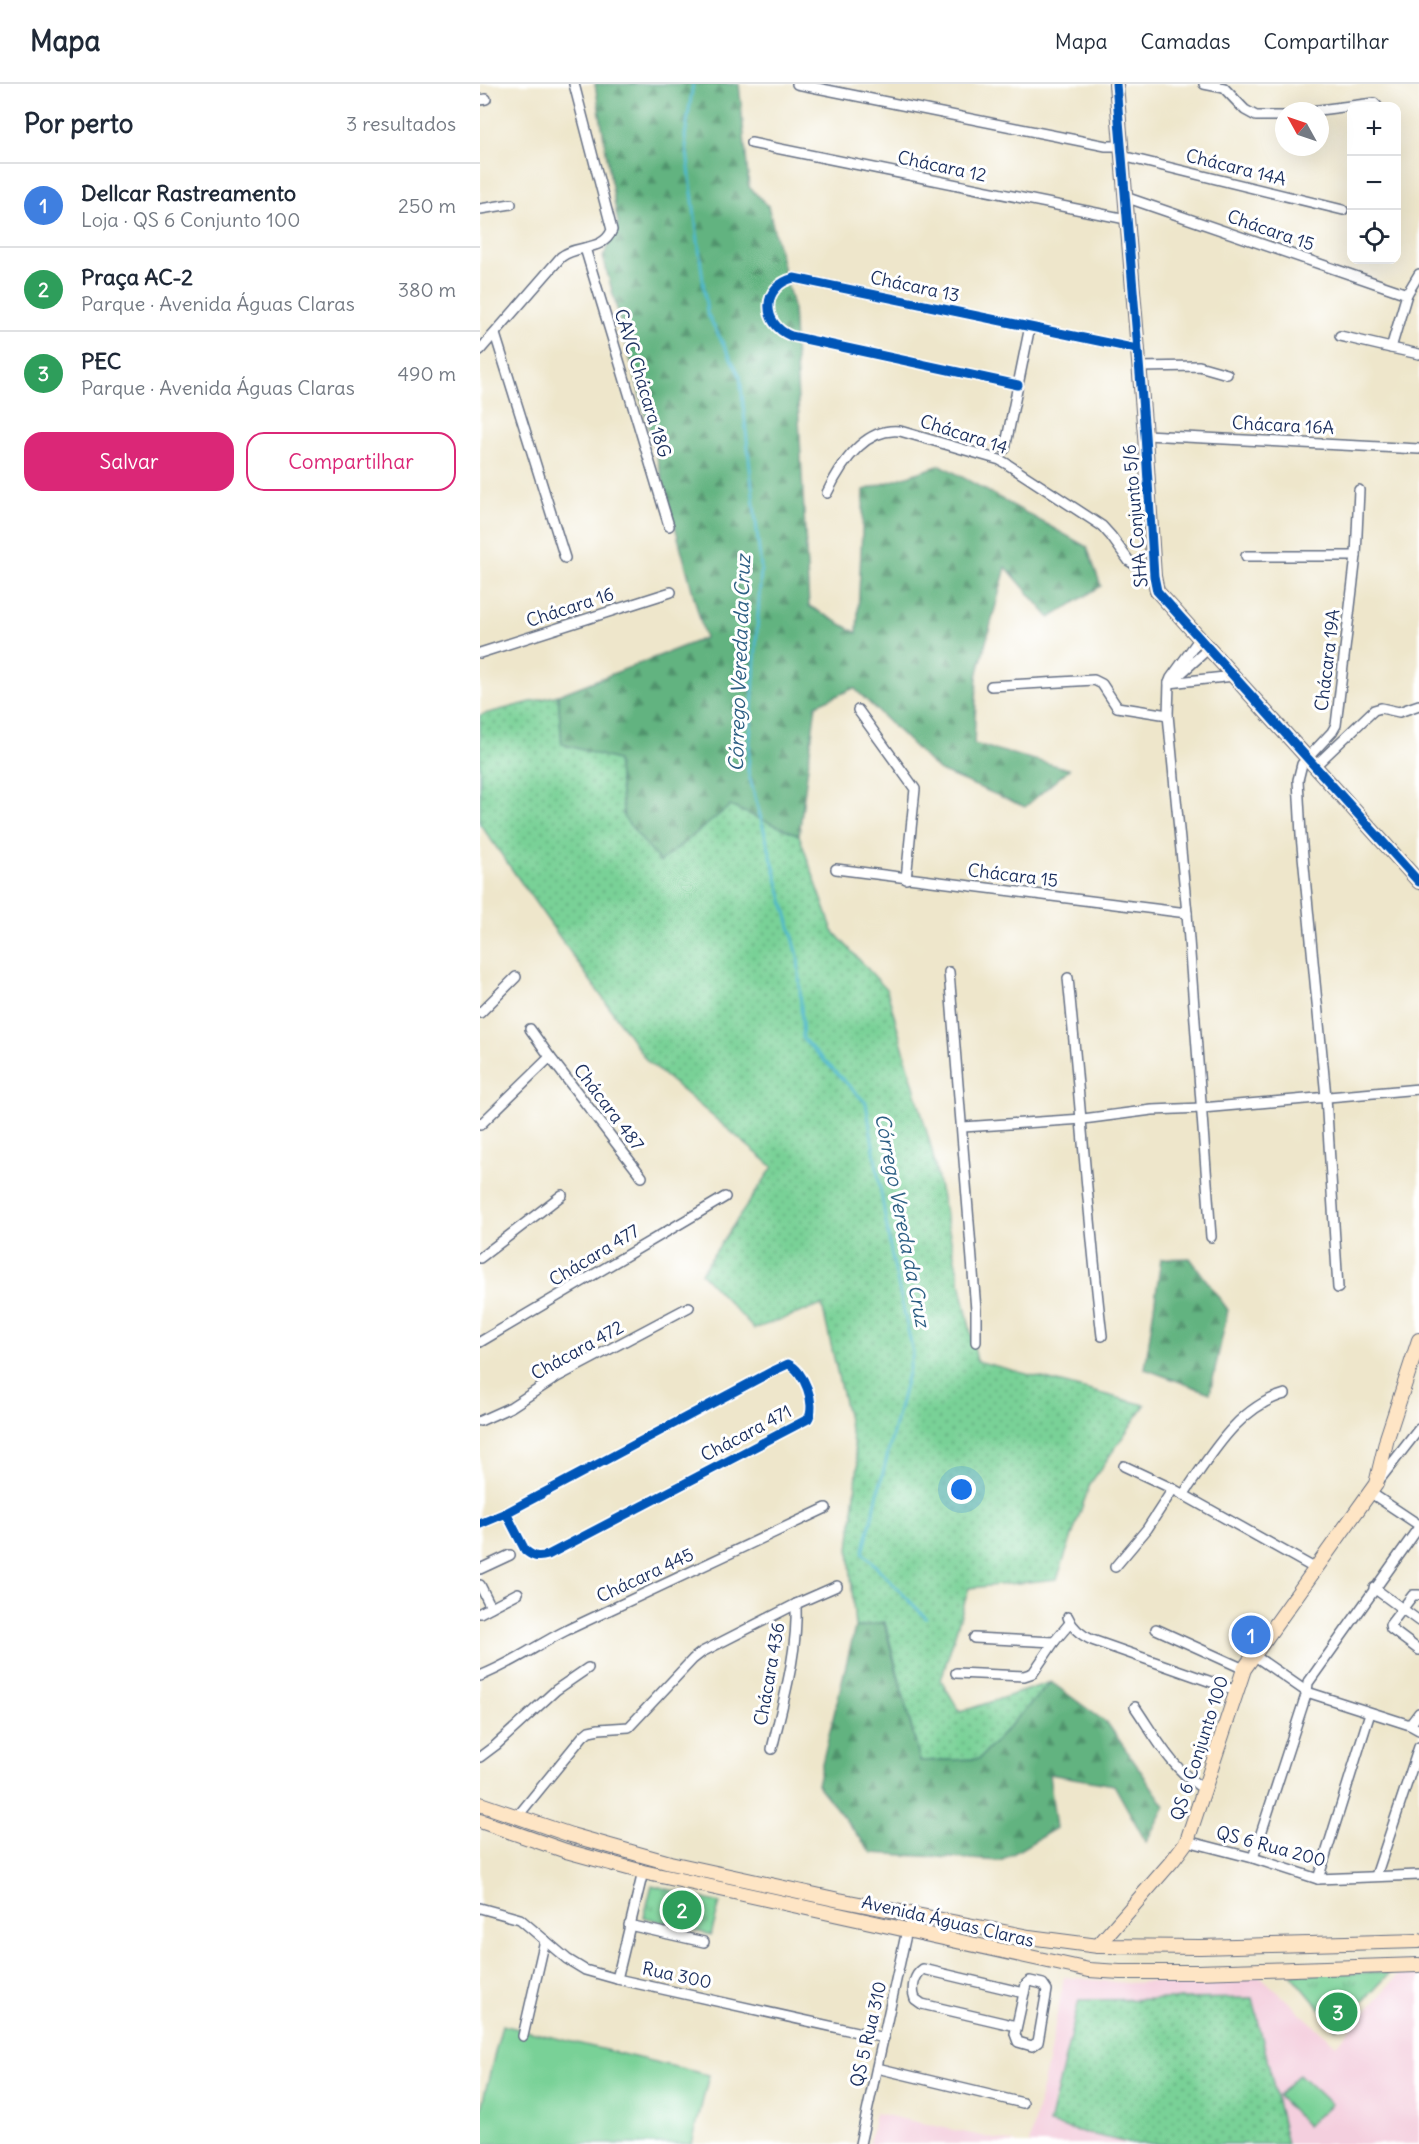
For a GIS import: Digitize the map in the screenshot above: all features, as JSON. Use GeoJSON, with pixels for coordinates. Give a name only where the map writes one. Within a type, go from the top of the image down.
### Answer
{"type":"FeatureCollection","features":[{"type":"Feature","properties":{"kind":"main road","name":"SHA Conjunto 5/6"},"geometry":{"type":"LineString","coordinates":[[1116,84],[1157,591],[1419,882]]}},
{"type":"Feature","properties":{"kind":"main road"},"geometry":{"type":"LineString","coordinates":[[1374,1488],[1387,1438],[1419,1340]]}},
{"type":"Feature","properties":{"kind":"main road","name":"QS 6 Conjunto 100"},"geometry":{"type":"LineString","coordinates":[[1098,1946],[1173,1860],[1187,1840],[1206,1790],[1244,1669],[1374,1488]]}},
{"type":"Feature","properties":{"kind":"main road","name":"Avenida Águas Claras"},"geometry":{"type":"LineString","coordinates":[[480,1804],[571,1835],[670,1863],[801,1892],[1029,1937],[1098,1946],[1200,1947],[1419,1941]]}},
{"type":"Feature","properties":{"kind":"main road","name":"Avenida Águas Claras"},"geometry":{"type":"LineString","coordinates":[[480,1821],[566,1851],[643,1872],[1089,1970],[1197,1972],[1419,1965]]}},
{"type":"Feature","properties":{"kind":"main road"},"geometry":{"type":"LineString","coordinates":[[566,1851],[571,1835]]}},
{"type":"Feature","properties":{"kind":"main road"},"geometry":{"type":"LineString","coordinates":[[1111,1930],[1113,1946]]}},
{"type":"Feature","properties":{"kind":"main road"},"geometry":{"type":"LineString","coordinates":[[1046,1961],[1053,1940]]}},
{"type":"Feature","properties":{"kind":"main road"},"geometry":{"type":"LineString","coordinates":[[1197,1972],[1202,1960],[1200,1947]]}},
{"type":"Feature","properties":{"kind":"street"},"geometry":{"type":"LineString","coordinates":[[480,350],[561,256],[603,242],[609,237],[612,225],[574,84]]}},
{"type":"Feature","properties":{"kind":"street"},"geometry":{"type":"LineString","coordinates":[[796,84],[1106,146],[1121,151]]}},
{"type":"Feature","properties":{"kind":"street"},"geometry":{"type":"LineString","coordinates":[[1204,84],[1224,88],[1245,110],[1257,116],[1275,116]]}},
{"type":"Feature","properties":{"kind":"street"},"geometry":{"type":"LineString","coordinates":[[1329,108],[1347,106]]}},
{"type":"Feature","properties":{"kind":"street","name":"Chácara 12"},"geometry":{"type":"LineString","coordinates":[[750,143],[1126,219]]}},
{"type":"Feature","properties":{"kind":"street","name":"Chácara 14A"},"geometry":{"type":"LineString","coordinates":[[1121,151],[1343,210]]}},
{"type":"Feature","properties":{"kind":"street","name":"Chácara 15"},"geometry":{"type":"LineString","coordinates":[[1125,198],[1407,294]]}},
{"type":"Feature","properties":{"kind":"street"},"geometry":{"type":"LineString","coordinates":[[480,209],[511,204]]}},
{"type":"Feature","properties":{"kind":"street","name":"CAVC Chácara 18G"},"geometry":{"type":"LineString","coordinates":[[585,248],[669,526]]}},
{"type":"Feature","properties":{"kind":"street"},"geometry":{"type":"LineString","coordinates":[[1391,348],[1407,294],[1419,274]]}},
{"type":"Feature","properties":{"kind":"street","name":"Chácara 13"},"geometry":{"type":"LineString","coordinates":[[1018,386],[804,340],[783,333],[772,322],[769,312],[770,298],[783,282],[794,278],[1137,349]]}},
{"type":"Feature","properties":{"kind":"street"},"geometry":{"type":"LineString","coordinates":[[1005,449],[1030,326]]}},
{"type":"Feature","properties":{"kind":"street"},"geometry":{"type":"LineString","coordinates":[[495,334],[565,558]]}},
{"type":"Feature","properties":{"kind":"street"},"geometry":{"type":"LineString","coordinates":[[1340,336],[1419,354]]}},
{"type":"Feature","properties":{"kind":"street"},"geometry":{"type":"LineString","coordinates":[[1139,367],[1199,366],[1227,374]]}},
{"type":"Feature","properties":{"kind":"street","name":"Chácara 14"},"geometry":{"type":"LineString","coordinates":[[827,493],[843,465],[861,444],[887,431],[900,431],[1000,460],[1102,526],[1129,561],[1154,576]]}},
{"type":"Feature","properties":{"kind":"street","name":"Chácara 16A"},"geometry":{"type":"LineString","coordinates":[[1144,435],[1419,449]]}},
{"type":"Feature","properties":{"kind":"street","name":"Chácara 19A"},"geometry":{"type":"LineString","coordinates":[[1311,761],[1336,725],[1356,556],[1359,490]]}},
{"type":"Feature","properties":{"kind":"street"},"geometry":{"type":"LineString","coordinates":[[1246,556],[1356,556]]}},
{"type":"Feature","properties":{"kind":"street","name":"Chácara 16"},"geometry":{"type":"LineString","coordinates":[[480,653],[671,592]]}},
{"type":"Feature","properties":{"kind":"street"},"geometry":{"type":"LineString","coordinates":[[1204,643],[1174,673],[1169,683],[1168,715],[1187,913],[1211,1237]]}},
{"type":"Feature","properties":{"kind":"street"},"geometry":{"type":"LineString","coordinates":[[1169,683],[1234,676]]}},
{"type":"Feature","properties":{"kind":"street"},"geometry":{"type":"LineString","coordinates":[[992,686],[1094,680],[1102,684],[1117,707],[1168,715]]}},
{"type":"Feature","properties":{"kind":"street"},"geometry":{"type":"LineString","coordinates":[[1338,1288],[1326,1097],[1298,799],[1300,768],[1374,710],[1382,708],[1399,712],[1419,705]]}},
{"type":"Feature","properties":{"kind":"street"},"geometry":{"type":"LineString","coordinates":[[858,710],[915,789],[906,879]]}},
{"type":"Feature","properties":{"kind":"street","name":"Chácara 15"},"geometry":{"type":"LineString","coordinates":[[836,869],[1187,913]]}},
{"type":"Feature","properties":{"kind":"street"},"geometry":{"type":"LineString","coordinates":[[949,972],[963,1127],[976,1310],[976,1341]]}},
{"type":"Feature","properties":{"kind":"street"},"geometry":{"type":"LineString","coordinates":[[480,1013],[516,977]]}},
{"type":"Feature","properties":{"kind":"street"},"geometry":{"type":"LineString","coordinates":[[1068,978],[1083,1119],[1090,1234],[1102,1336]]}},
{"type":"Feature","properties":{"kind":"street","name":"Chácara 487"},"geometry":{"type":"LineString","coordinates":[[530,1029],[642,1177]]}},
{"type":"Feature","properties":{"kind":"street","name":"Chácara 487"},"geometry":{"type":"LineString","coordinates":[[480,1125],[550,1057]]}},
{"type":"Feature","properties":{"kind":"street"},"geometry":{"type":"LineString","coordinates":[[963,1127],[1083,1119],[1152,1110],[1202,1108],[1419,1089]]}},
{"type":"Feature","properties":{"kind":"street"},"geometry":{"type":"LineString","coordinates":[[480,1258],[562,1195]]}},
{"type":"Feature","properties":{"kind":"street","name":"Chácara 477"},"geometry":{"type":"LineString","coordinates":[[480,1342],[725,1197]]}},
{"type":"Feature","properties":{"kind":"street","name":"Chácara 472"},"geometry":{"type":"LineString","coordinates":[[480,1421],[511,1407],[557,1377],[689,1307]]}},
{"type":"Feature","properties":{"kind":"street","name":"Chácara 471"},"geometry":{"type":"LineString","coordinates":[[480,1524],[506,1513],[788,1364],[796,1368],[806,1387],[811,1408],[808,1419],[548,1555],[536,1557],[525,1550],[506,1513]]}},
{"type":"Feature","properties":{"kind":"street"},"geometry":{"type":"LineString","coordinates":[[1183,1495],[1218,1445],[1238,1423],[1260,1404],[1285,1394]]}},
{"type":"Feature","properties":{"kind":"street"},"geometry":{"type":"LineString","coordinates":[[1253,1858],[1312,1675],[1419,1526],[1374,1488],[1419,1429]]}},
{"type":"Feature","properties":{"kind":"street"},"geometry":{"type":"LineString","coordinates":[[1124,1466],[1173,1489],[1316,1569]]}},
{"type":"Feature","properties":{"kind":"street"},"geometry":{"type":"LineString","coordinates":[[1115,1567],[1148,1529],[1173,1489]]}},
{"type":"Feature","properties":{"kind":"street","name":"Chácara 445"},"geometry":{"type":"LineString","coordinates":[[480,1676],[505,1665],[567,1630],[826,1508]]}},
{"type":"Feature","properties":{"kind":"street"},"geometry":{"type":"LineString","coordinates":[[480,1569],[510,1555]]}},
{"type":"Feature","properties":{"kind":"street"},"geometry":{"type":"LineString","coordinates":[[480,1585],[491,1607]]}},
{"type":"Feature","properties":{"kind":"street","name":"Chácara 436"},"geometry":{"type":"LineString","coordinates":[[517,1817],[583,1736],[590,1731],[628,1727],[693,1659],[796,1604],[837,1586]]}},
{"type":"Feature","properties":{"kind":"street"},"geometry":{"type":"LineString","coordinates":[[1374,1588],[1419,1621]]}},
{"type":"Feature","properties":{"kind":"street"},"geometry":{"type":"LineString","coordinates":[[480,1613],[518,1593]]}},
{"type":"Feature","properties":{"kind":"street"},"geometry":{"type":"LineString","coordinates":[[1419,1595],[1413,1595],[1390,1622],[1390,1627],[1419,1650]]}},
{"type":"Feature","properties":{"kind":"street","name":"Chácara 436"},"geometry":{"type":"LineString","coordinates":[[772,1749],[789,1677],[796,1604]]}},
{"type":"Feature","properties":{"kind":"street"},"geometry":{"type":"LineString","coordinates":[[956,1673],[1024,1676],[1033,1673],[1069,1620],[1082,1635],[1102,1644],[1237,1691]]}},
{"type":"Feature","properties":{"kind":"street"},"geometry":{"type":"LineString","coordinates":[[1156,1629],[1244,1669]]}},
{"type":"Feature","properties":{"kind":"street"},"geometry":{"type":"LineString","coordinates":[[974,1638],[1054,1642]]}},
{"type":"Feature","properties":{"kind":"street"},"geometry":{"type":"LineString","coordinates":[[1255,1656],[1307,1692],[1414,1727],[1419,1713]]}},
{"type":"Feature","properties":{"kind":"street"},"geometry":{"type":"LineString","coordinates":[[480,1757],[556,1690],[588,1668]]}},
{"type":"Feature","properties":{"kind":"street"},"geometry":{"type":"LineString","coordinates":[[1135,1707],[1172,1761],[1196,1785],[1206,1790]]}},
{"type":"Feature","properties":{"kind":"street"},"geometry":{"type":"LineString","coordinates":[[1318,1879],[1370,1713]]}},
{"type":"Feature","properties":{"kind":"street"},"geometry":{"type":"LineString","coordinates":[[1376,1876],[1419,1748]]}},
{"type":"Feature","properties":{"kind":"street","name":"QS 6 Rua 200"},"geometry":{"type":"LineString","coordinates":[[1187,1840],[1318,1879],[1419,1875]]}},
{"type":"Feature","properties":{"kind":"street"},"geometry":{"type":"LineString","coordinates":[[617,1979],[643,1872]]}},
{"type":"Feature","properties":{"kind":"street","name":"Rua 300"},"geometry":{"type":"LineString","coordinates":[[480,1910],[520,1919],[567,1959],[585,1970],[884,2038]]}},
{"type":"Feature","properties":{"kind":"street"},"geometry":{"type":"LineString","coordinates":[[629,1925],[704,1942]]}},
{"type":"Feature","properties":{"kind":"street","name":"QS 5 Rua 310"},"geometry":{"type":"LineString","coordinates":[[860,2144],[907,1930]]}},
{"type":"Feature","properties":{"kind":"street"},"geometry":{"type":"LineString","coordinates":[[523,2036],[545,1940]]}},
{"type":"Feature","properties":{"kind":"street"},"geometry":{"type":"LineString","coordinates":[[1016,2026],[922,2004],[915,1999],[913,1985],[923,1969],[1024,1993]]}},
{"type":"Feature","properties":{"kind":"street"},"geometry":{"type":"LineString","coordinates":[[897,1981],[913,1985]]}},
{"type":"Feature","properties":{"kind":"street"},"geometry":{"type":"LineString","coordinates":[[1029,1982],[1043,1984],[1047,1990],[1036,2044],[1032,2046],[1016,2041],[1014,2034],[1016,2026],[1026,1984],[1029,1982]]}},
{"type":"Feature","properties":{"kind":"street"},"geometry":{"type":"LineString","coordinates":[[877,2068],[1023,2103]]}},
{"type":"Feature","properties":{"kind":"shaded area"},"geometry":{"type":"Polygon","coordinates":[[[1402,1971],[1419,1971],[1419,2144],[1029,2144],[1064,1977],[1127,1983],[1260,1976],[1336,2045],[1402,1971]]]}},
{"type":"Feature","properties":{"kind":"shaded area"},"geometry":{"type":"Polygon","coordinates":[[[875,2113],[1019,2144],[869,2144],[875,2113]]]}},
{"type":"Feature","properties":{"kind":"green space"},"geometry":{"type":"Polygon","coordinates":[[[595,84],[739,84],[749,187],[768,206],[793,307],[809,606],[857,633],[864,490],[941,465],[1087,547],[1101,586],[1050,618],[1006,567],[977,676],[974,744],[1069,769],[1025,807],[938,770],[854,688],[816,705],[799,835],[730,806],[660,862],[624,818],[617,760],[562,744],[558,695],[705,638],[603,257],[618,224],[595,84]]]}},
{"type":"Feature","properties":{"kind":"green space"},"geometry":{"type":"Polygon","coordinates":[[[558,695],[562,744],[617,760],[624,818],[730,806],[799,835],[833,931],[887,990],[931,1147],[977,1361],[1145,1405],[1090,1484],[1057,1579],[969,1588],[941,1680],[960,1712],[1051,1682],[979,1759],[920,1761],[885,1622],[855,1628],[849,1550],[858,1464],[822,1305],[754,1329],[701,1273],[773,1167],[647,1061],[480,824],[480,715],[558,695]]]}},
{"type":"Feature","properties":{"kind":"green space"},"geometry":{"type":"Polygon","coordinates":[[[1190,1258],[1228,1310],[1210,1393],[1145,1369],[1161,1259],[1190,1258]]]}},
{"type":"Feature","properties":{"kind":"green space"},"geometry":{"type":"Polygon","coordinates":[[[884,1622],[920,1761],[979,1759],[1051,1682],[1108,1724],[1165,1806],[1146,1842],[1114,1785],[1049,1774],[1056,1828],[1001,1861],[872,1853],[817,1784],[855,1628],[884,1622]]]}},
{"type":"Feature","properties":{"kind":"green space"},"geometry":{"type":"Polygon","coordinates":[[[652,1885],[720,1903],[711,1935],[644,1917],[652,1885]]]}},
{"type":"Feature","properties":{"kind":"green space"},"geometry":{"type":"Polygon","coordinates":[[[1391,1972],[1337,2029],[1291,1974],[1391,1972]]]}},
{"type":"Feature","properties":{"kind":"green space"},"geometry":{"type":"Polygon","coordinates":[[[1253,1998],[1287,2144],[1132,2144],[1049,2124],[1079,2000],[1253,1998]]]}},
{"type":"Feature","properties":{"kind":"green space"},"geometry":{"type":"Polygon","coordinates":[[[502,2025],[709,2075],[692,2144],[480,2144],[480,2112],[502,2025]]]}},
{"type":"Feature","properties":{"kind":"green space"},"geometry":{"type":"Polygon","coordinates":[[[1299,2074],[1331,2104],[1307,2126],[1278,2096],[1299,2074]]]}},
{"type":"Feature","properties":{"kind":"waterway","name":"Córrego Vereda da Cruz"},"geometry":{"type":"LineString","coordinates":[[693,84],[685,136],[707,313],[740,376],[761,568],[748,771],[798,956],[803,1039],[866,1103],[891,1252],[913,1353],[863,1553],[926,1618]]}},
{"type":"Feature","properties":{"kind":"cycle path"},"geometry":{"type":"LineString","coordinates":[[1116,84],[1157,591],[1419,882]]}},
{"type":"Feature","properties":{"kind":"cycle path"},"geometry":{"type":"LineString","coordinates":[[1018,385],[791,336],[774,323],[769,306],[771,297],[775,289],[783,282],[794,278],[1137,349]]}},
{"type":"Feature","properties":{"kind":"cycle path"},"geometry":{"type":"LineString","coordinates":[[480,1524],[506,1513],[788,1364],[804,1380],[811,1405],[808,1419],[548,1555],[536,1556],[525,1550],[506,1513]]}},
{"type":"Feature","properties":{"kind":"place","name":"Dellcar Rastreamento"},"geometry":{"type":"Point","coordinates":[1251,1635]}},
{"type":"Feature","properties":{"kind":"place","name":"Praça AC-2"},"geometry":{"type":"Point","coordinates":[682,1910]}},
{"type":"Feature","properties":{"kind":"place","name":"PEC"},"geometry":{"type":"Point","coordinates":[1338,2012]}}]}
